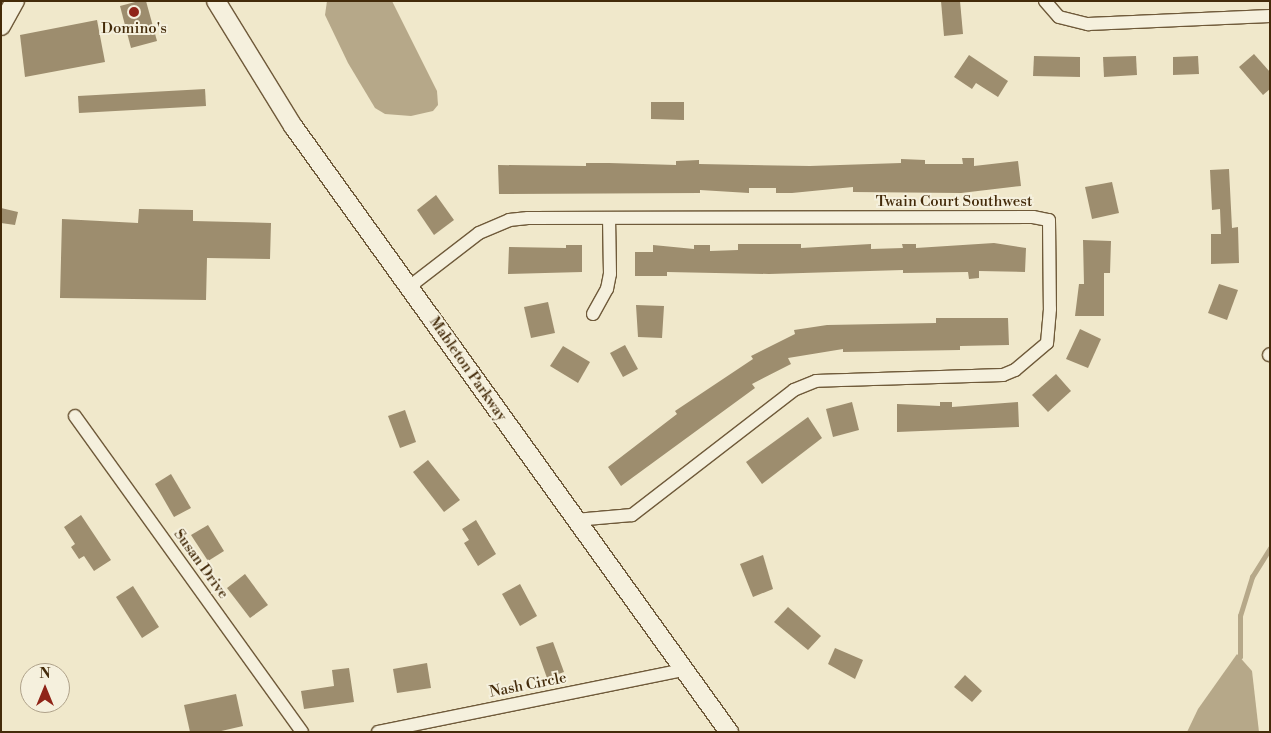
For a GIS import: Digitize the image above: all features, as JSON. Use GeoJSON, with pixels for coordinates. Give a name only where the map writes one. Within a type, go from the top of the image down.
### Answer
{"type":"FeatureCollection","features":[{"type":"Feature","properties":{"kind":"main road"},"geometry":{"type":"LineString","coordinates":[[1,26],[15,1]]}},
{"type":"Feature","properties":{"kind":"main road","name":"Mableton Parkway"},"geometry":{"type":"LineString","coordinates":[[216,1],[294,126],[729,732]]}},
{"type":"Feature","properties":{"kind":"street"},"geometry":{"type":"LineString","coordinates":[[1045,1],[1059,17],[1088,24],[1270,16]]}},
{"type":"Feature","properties":{"kind":"street","name":"Twain Court Southwest"},"geometry":{"type":"LineString","coordinates":[[409,287],[479,233],[509,220],[1033,217],[1049,220],[1050,309],[1047,344],[1033,358],[1003,375],[816,381],[794,390],[644,506],[620,518],[575,520]]}},
{"type":"Feature","properties":{"kind":"street"},"geometry":{"type":"LineString","coordinates":[[593,314],[607,289],[610,274],[609,220]]}},
{"type":"Feature","properties":{"kind":"street","name":"Susan Drive"},"geometry":{"type":"LineString","coordinates":[[75,416],[302,732]]}},
{"type":"Feature","properties":{"kind":"street","name":"Nash Circle"},"geometry":{"type":"LineString","coordinates":[[378,732],[683,670]]}},
{"type":"Feature","properties":{"kind":"shaded area"},"geometry":{"type":"Polygon","coordinates":[[[327,1],[392,1],[437,91],[438,105],[433,111],[411,116],[385,114],[375,108],[348,63],[325,15],[327,1]]]}},
{"type":"Feature","properties":{"kind":"shaded area"},"geometry":{"type":"Polygon","coordinates":[[[1237,654],[1252,671],[1259,732],[1187,732],[1198,709],[1237,654]]]}},
{"type":"Feature","properties":{"kind":"building"},"geometry":{"type":"Polygon","coordinates":[[[146,1],[157,41],[131,48],[120,6],[146,1]]]}},
{"type":"Feature","properties":{"kind":"building"},"geometry":{"type":"Polygon","coordinates":[[[941,1],[960,1],[963,34],[944,36],[941,1]]]}},
{"type":"Feature","properties":{"kind":"building"},"geometry":{"type":"Polygon","coordinates":[[[97,20],[105,62],[25,77],[20,35],[97,20]]]}},
{"type":"Feature","properties":{"kind":"building"},"geometry":{"type":"Polygon","coordinates":[[[1254,54],[1270,72],[1270,89],[1263,95],[1239,67],[1254,54]]]}},
{"type":"Feature","properties":{"kind":"building"},"geometry":{"type":"Polygon","coordinates":[[[969,55],[1008,81],[998,97],[976,83],[972,89],[954,77],[969,55]]]}},
{"type":"Feature","properties":{"kind":"building"},"geometry":{"type":"Polygon","coordinates":[[[1034,56],[1080,57],[1080,77],[1033,76],[1034,56]]]}},
{"type":"Feature","properties":{"kind":"building"},"geometry":{"type":"Polygon","coordinates":[[[1136,56],[1137,75],[1104,77],[1103,57],[1136,56]]]}},
{"type":"Feature","properties":{"kind":"building"},"geometry":{"type":"Polygon","coordinates":[[[1198,56],[1199,74],[1173,75],[1173,57],[1198,56]]]}},
{"type":"Feature","properties":{"kind":"building"},"geometry":{"type":"Polygon","coordinates":[[[205,89],[206,106],[79,113],[78,96],[205,89]]]}},
{"type":"Feature","properties":{"kind":"building"},"geometry":{"type":"Polygon","coordinates":[[[651,102],[684,102],[684,120],[651,119],[651,102]]]}},
{"type":"Feature","properties":{"kind":"building"},"geometry":{"type":"Polygon","coordinates":[[[962,158],[974,158],[974,166],[1018,161],[1021,186],[961,193],[853,192],[853,187],[792,193],[776,193],[776,188],[749,188],[749,193],[700,190],[700,193],[499,194],[498,165],[586,166],[586,163],[609,163],[676,165],[676,161],[699,160],[699,164],[810,166],[901,163],[901,159],[925,160],[925,164],[963,164],[962,158]]]}},
{"type":"Feature","properties":{"kind":"building"},"geometry":{"type":"Polygon","coordinates":[[[1229,169],[1232,228],[1238,227],[1239,263],[1211,264],[1211,234],[1221,234],[1220,209],[1212,210],[1210,170],[1229,169]]]}},
{"type":"Feature","properties":{"kind":"building"},"geometry":{"type":"Polygon","coordinates":[[[1112,182],[1119,213],[1092,219],[1085,187],[1112,182]]]}},
{"type":"Feature","properties":{"kind":"building"},"geometry":{"type":"Polygon","coordinates":[[[436,195],[454,220],[434,235],[417,210],[436,195]]]}},
{"type":"Feature","properties":{"kind":"building"},"geometry":{"type":"Polygon","coordinates":[[[1,208],[18,212],[15,225],[1,223],[1,208]]]}},
{"type":"Feature","properties":{"kind":"building"},"geometry":{"type":"Polygon","coordinates":[[[139,209],[193,210],[193,221],[271,223],[270,259],[207,258],[206,300],[60,298],[62,219],[138,223],[139,209]]]}},
{"type":"Feature","properties":{"kind":"building"},"geometry":{"type":"Polygon","coordinates":[[[1083,240],[1111,241],[1110,273],[1104,273],[1104,316],[1075,316],[1079,284],[1084,284],[1083,240]]]}},
{"type":"Feature","properties":{"kind":"building"},"geometry":{"type":"Polygon","coordinates":[[[994,243],[1026,248],[1025,272],[979,271],[979,278],[969,279],[968,272],[903,273],[903,270],[769,274],[667,272],[667,276],[635,276],[635,252],[653,252],[653,245],[694,249],[694,245],[710,245],[710,251],[738,250],[738,244],[801,244],[801,248],[871,244],[871,249],[903,248],[902,244],[916,244],[916,248],[994,243]]]}},
{"type":"Feature","properties":{"kind":"building"},"geometry":{"type":"Polygon","coordinates":[[[566,245],[582,245],[582,272],[508,274],[509,247],[566,248],[566,245]]]}},
{"type":"Feature","properties":{"kind":"building"},"geometry":{"type":"Polygon","coordinates":[[[1219,284],[1238,290],[1227,320],[1208,313],[1219,284]]]}},
{"type":"Feature","properties":{"kind":"building"},"geometry":{"type":"Polygon","coordinates":[[[548,302],[555,333],[531,338],[524,307],[548,302]]]}},
{"type":"Feature","properties":{"kind":"building"},"geometry":{"type":"Polygon","coordinates":[[[636,305],[664,306],[662,338],[638,337],[636,305]]]}},
{"type":"Feature","properties":{"kind":"building"},"geometry":{"type":"Polygon","coordinates":[[[936,318],[1008,318],[1009,345],[960,346],[960,350],[843,352],[843,349],[788,358],[791,364],[752,384],[755,388],[621,486],[608,467],[677,414],[675,411],[753,359],[751,356],[795,334],[794,330],[827,325],[936,323],[936,318]]]}},
{"type":"Feature","properties":{"kind":"building"},"geometry":{"type":"Polygon","coordinates":[[[1080,329],[1101,339],[1088,368],[1066,359],[1080,329]]]}},
{"type":"Feature","properties":{"kind":"building"},"geometry":{"type":"Polygon","coordinates":[[[625,345],[638,369],[623,377],[610,353],[625,345]]]}},
{"type":"Feature","properties":{"kind":"building"},"geometry":{"type":"Polygon","coordinates":[[[563,346],[590,362],[578,383],[550,366],[563,346]]]}},
{"type":"Feature","properties":{"kind":"building"},"geometry":{"type":"Polygon","coordinates":[[[1056,374],[1071,391],[1048,412],[1032,395],[1056,374]]]}},
{"type":"Feature","properties":{"kind":"building"},"geometry":{"type":"Polygon","coordinates":[[[852,402],[859,430],[833,437],[826,409],[852,402]]]}},
{"type":"Feature","properties":{"kind":"building"},"geometry":{"type":"Polygon","coordinates":[[[940,402],[952,402],[952,407],[1018,402],[1019,427],[897,432],[897,404],[940,406],[940,402]]]}},
{"type":"Feature","properties":{"kind":"building"},"geometry":{"type":"Polygon","coordinates":[[[405,410],[416,442],[400,448],[388,416],[405,410]]]}},
{"type":"Feature","properties":{"kind":"building"},"geometry":{"type":"Polygon","coordinates":[[[808,417],[822,438],[762,484],[746,462],[808,417]]]}},
{"type":"Feature","properties":{"kind":"building"},"geometry":{"type":"Polygon","coordinates":[[[428,460],[460,500],[444,512],[413,472],[428,460]]]}},
{"type":"Feature","properties":{"kind":"building"},"geometry":{"type":"Polygon","coordinates":[[[171,474],[191,508],[174,517],[155,484],[171,474]]]}},
{"type":"Feature","properties":{"kind":"building"},"geometry":{"type":"Polygon","coordinates":[[[81,515],[111,560],[94,571],[84,556],[79,559],[71,547],[75,544],[64,527],[81,515]]]}},
{"type":"Feature","properties":{"kind":"building"},"geometry":{"type":"Polygon","coordinates":[[[476,520],[496,554],[478,566],[464,543],[469,540],[462,529],[476,520]]]}},
{"type":"Feature","properties":{"kind":"building"},"geometry":{"type":"Polygon","coordinates":[[[208,525],[224,551],[208,561],[191,535],[208,525]]]}},
{"type":"Feature","properties":{"kind":"building"},"geometry":{"type":"Polygon","coordinates":[[[763,555],[773,589],[753,597],[740,564],[763,555]]]}},
{"type":"Feature","properties":{"kind":"building"},"geometry":{"type":"Polygon","coordinates":[[[245,574],[268,605],[250,618],[227,588],[245,574]]]}},
{"type":"Feature","properties":{"kind":"building"},"geometry":{"type":"Polygon","coordinates":[[[520,584],[537,616],[520,626],[502,594],[520,584]]]}},
{"type":"Feature","properties":{"kind":"building"},"geometry":{"type":"Polygon","coordinates":[[[133,586],[159,627],[142,638],[116,597],[133,586]]]}},
{"type":"Feature","properties":{"kind":"building"},"geometry":{"type":"Polygon","coordinates":[[[788,607],[821,636],[808,650],[774,622],[788,607]]]}},
{"type":"Feature","properties":{"kind":"building"},"geometry":{"type":"Polygon","coordinates":[[[553,642],[564,672],[547,678],[536,647],[553,642]]]}},
{"type":"Feature","properties":{"kind":"building"},"geometry":{"type":"Polygon","coordinates":[[[835,648],[863,660],[855,679],[828,664],[835,648]]]}},
{"type":"Feature","properties":{"kind":"building"},"geometry":{"type":"Polygon","coordinates":[[[427,663],[431,688],[397,693],[393,669],[427,663]]]}},
{"type":"Feature","properties":{"kind":"building"},"geometry":{"type":"Polygon","coordinates":[[[349,668],[354,702],[304,709],[301,691],[334,686],[332,670],[349,668]]]}},
{"type":"Feature","properties":{"kind":"building"},"geometry":{"type":"Polygon","coordinates":[[[965,675],[982,691],[972,702],[954,687],[965,675]]]}},
{"type":"Feature","properties":{"kind":"building"},"geometry":{"type":"Polygon","coordinates":[[[236,694],[243,726],[217,732],[190,732],[184,705],[236,694]]]}},
{"type":"Feature","properties":{"kind":"waterway"},"geometry":{"type":"LineString","coordinates":[[1240,657],[1240,616],[1252,577],[1270,548]]}},
{"type":"Feature","properties":{"kind":"place","name":"Domino's"},"geometry":{"type":"Point","coordinates":[134,12]}}]}
